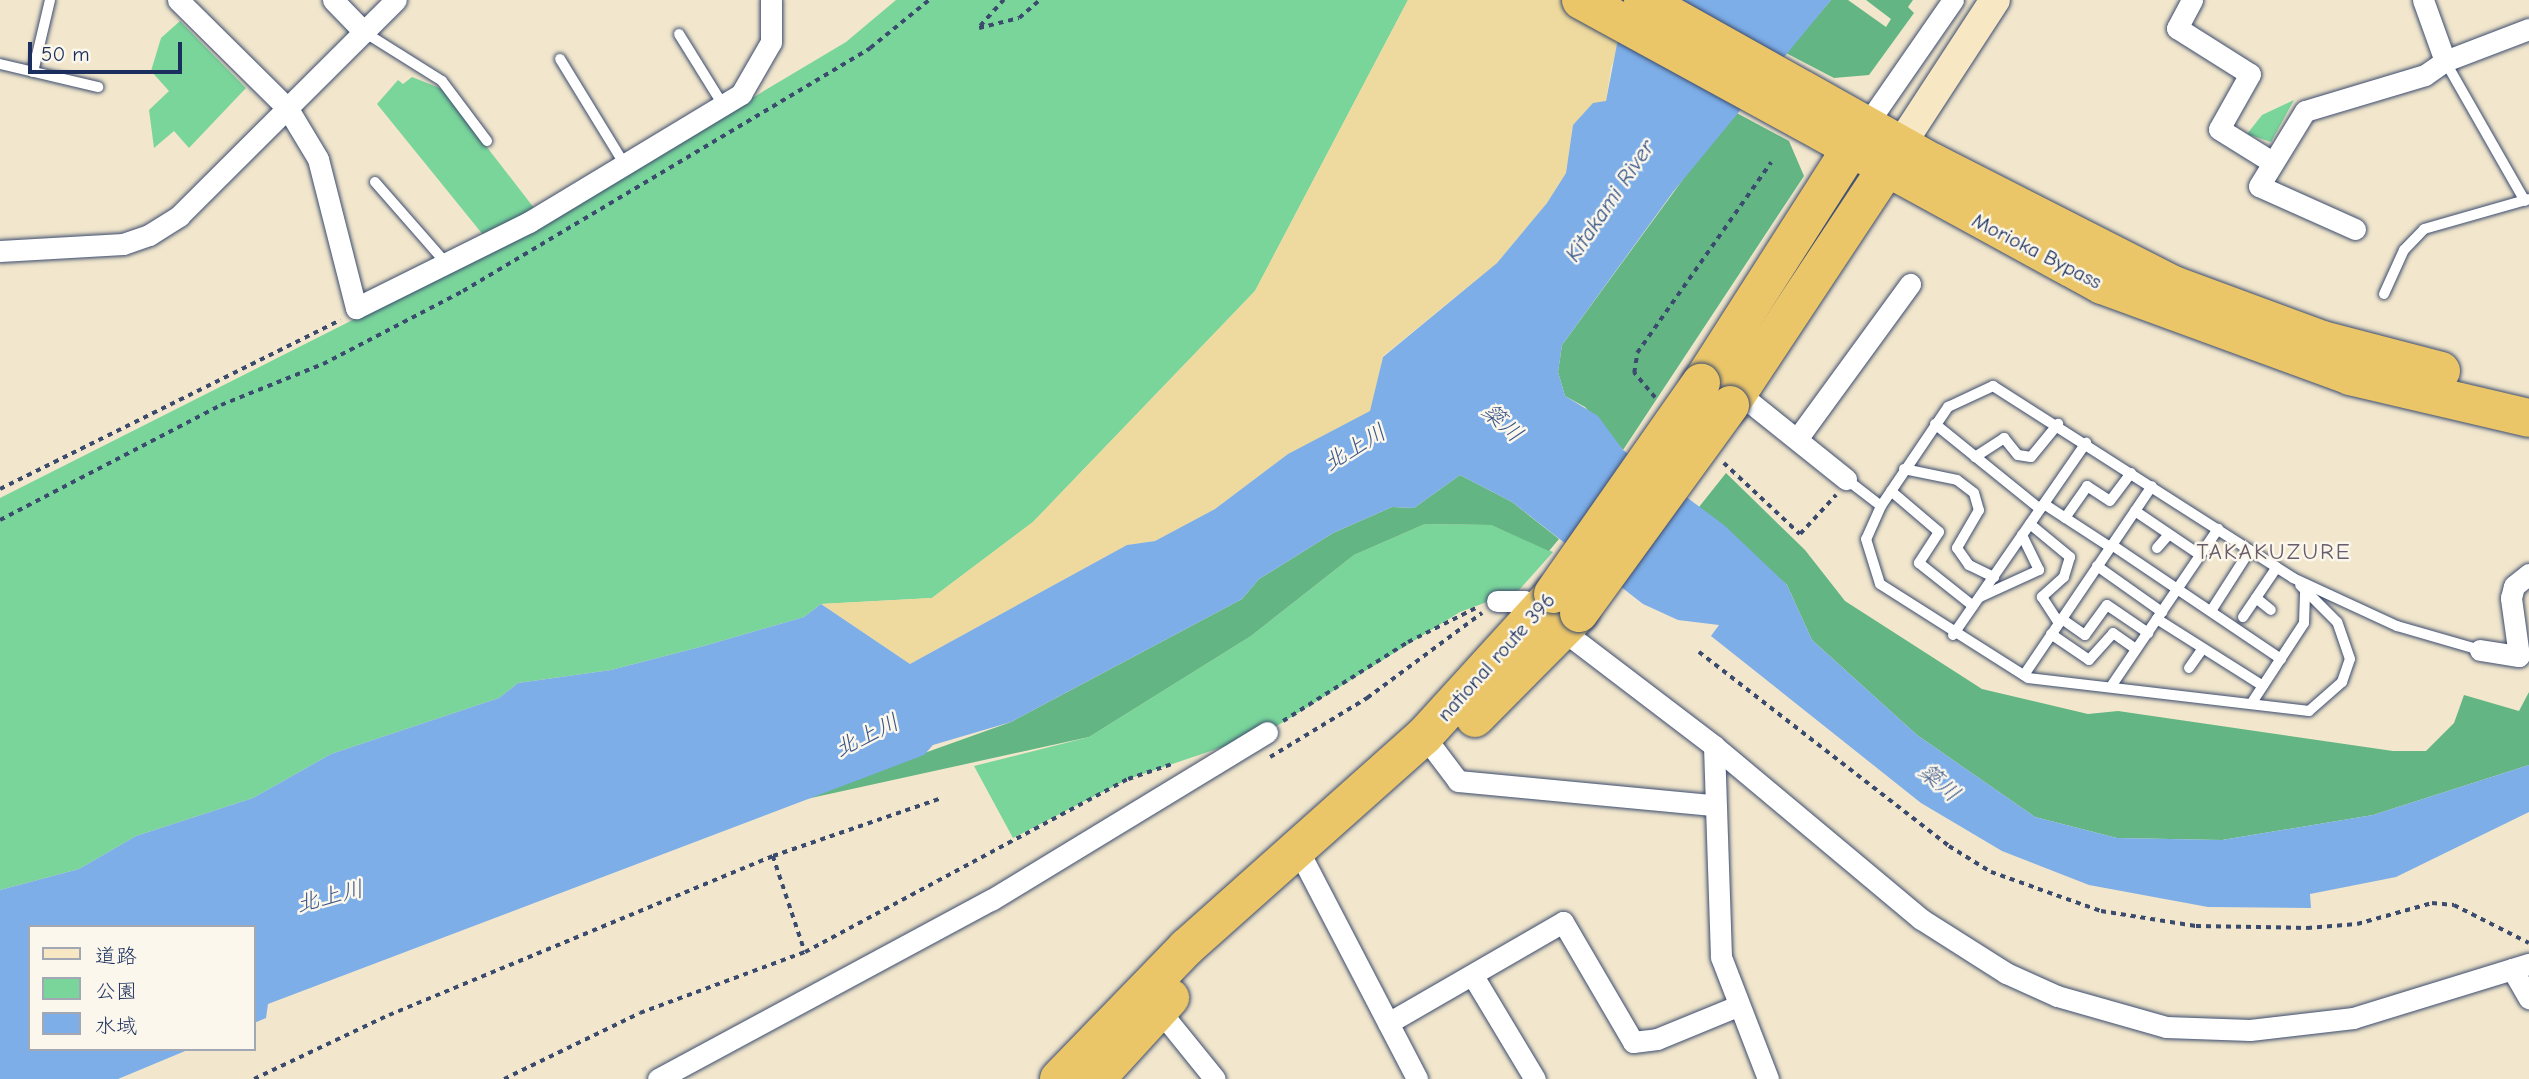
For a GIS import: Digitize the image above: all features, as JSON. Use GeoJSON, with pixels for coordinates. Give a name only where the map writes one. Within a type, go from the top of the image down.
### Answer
{"type":"FeatureCollection","features":[{"type":"Feature","properties":{"kind":"highway","name":"Morioka Bypass"},"geometry":{"type":"LineString","coordinates":[[1581,0],[1858,137],[1892,157],[2009,239],[2175,316],[2350,376],[2529,418]]}},
{"type":"Feature","properties":{"kind":"highway","name":"Morioka Bypass"},"geometry":{"type":"LineString","coordinates":[[1643,0],[1816,115]]}},
{"type":"Feature","properties":{"kind":"highway","name":"national route 396"},"geometry":{"type":"LineString","coordinates":[[1723,393],[1858,137]]}},
{"type":"Feature","properties":{"kind":"highway","name":"Morioka Bypass"},"geometry":{"type":"LineString","coordinates":[[1892,157],[2171,284],[2322,340],[2529,391]]}},
{"type":"Feature","properties":{"kind":"highway","name":"national route 396"},"geometry":{"type":"LineString","coordinates":[[1059,1079],[1152,999],[1431,745],[1559,613],[1723,393],[1892,157]]}},
{"type":"Feature","properties":{"kind":"highway","name":"national route 396"},"geometry":{"type":"LineString","coordinates":[[1096,1079],[1152,999]]}},
{"type":"Feature","properties":{"kind":"street"},"geometry":{"type":"LineString","coordinates":[[178,0],[288,109],[318,159],[356,308],[446,263],[625,164],[723,105],[757,76],[771,42],[771,0]]}},
{"type":"Feature","properties":{"kind":"street"},"geometry":{"type":"LineString","coordinates":[[333,0],[364,32]]}},
{"type":"Feature","properties":{"kind":"street"},"geometry":{"type":"LineString","coordinates":[[0,251],[123,244],[149,235],[179,216],[396,0]]}},
{"type":"Feature","properties":{"kind":"street"},"geometry":{"type":"LineString","coordinates":[[1858,137],[1953,0]]}},
{"type":"Feature","properties":{"kind":"street"},"geometry":{"type":"LineString","coordinates":[[1892,157],[1995,0]]}},
{"type":"Feature","properties":{"kind":"street"},"geometry":{"type":"LineString","coordinates":[[2192,0],[2177,28],[2250,74],[2219,129],[2272,162]]}},
{"type":"Feature","properties":{"kind":"street"},"geometry":{"type":"LineString","coordinates":[[2423,0],[2445,61]]}},
{"type":"Feature","properties":{"kind":"street"},"geometry":{"type":"LineString","coordinates":[[2355,229],[2259,186],[2305,111],[2425,75],[2445,61],[2529,29]]}},
{"type":"Feature","properties":{"kind":"street"},"geometry":{"type":"LineString","coordinates":[[1797,439],[1910,284]]}},
{"type":"Feature","properties":{"kind":"street"},"geometry":{"type":"LineString","coordinates":[[1723,393],[1797,439],[1846,479]]}},
{"type":"Feature","properties":{"kind":"street"},"geometry":{"type":"LineString","coordinates":[[2480,650],[2519,656],[2511,598],[2514,586],[2529,573]]}},
{"type":"Feature","properties":{"kind":"street"},"geometry":{"type":"LineString","coordinates":[[1497,601],[1524,601],[1559,613],[1921,919],[2006,974],[2091,1007],[2166,1027],[2250,1030],[2353,1018],[2520,967],[2529,999]]}},
{"type":"Feature","properties":{"kind":"street"},"geometry":{"type":"LineString","coordinates":[[658,1079],[991,900],[1267,732]]}},
{"type":"Feature","properties":{"kind":"street"},"geometry":{"type":"LineString","coordinates":[[1431,745],[1458,781],[1713,805]]}},
{"type":"Feature","properties":{"kind":"street"},"geometry":{"type":"LineString","coordinates":[[1714,746],[1713,805],[1721,957],[1735,1007],[1768,1079]]}},
{"type":"Feature","properties":{"kind":"street"},"geometry":{"type":"LineString","coordinates":[[1304,860],[1417,1079]]}},
{"type":"Feature","properties":{"kind":"street"},"geometry":{"type":"LineString","coordinates":[[1388,1023],[1563,922],[1633,1042],[1657,1039],[1735,1007]]}},
{"type":"Feature","properties":{"kind":"street"},"geometry":{"type":"LineString","coordinates":[[1473,976],[1535,1079]]}},
{"type":"Feature","properties":{"kind":"street"},"geometry":{"type":"LineString","coordinates":[[1152,999],[1215,1079]]}},
{"type":"Feature","properties":{"kind":"lane"},"geometry":{"type":"LineString","coordinates":[[33,72],[50,0]]}},
{"type":"Feature","properties":{"kind":"lane"},"geometry":{"type":"LineString","coordinates":[[364,32],[442,81],[486,141]]}},
{"type":"Feature","properties":{"kind":"lane"},"geometry":{"type":"LineString","coordinates":[[679,34],[723,105]]}},
{"type":"Feature","properties":{"kind":"lane"},"geometry":{"type":"LineString","coordinates":[[560,59],[625,164]]}},
{"type":"Feature","properties":{"kind":"lane"},"geometry":{"type":"LineString","coordinates":[[2384,294],[2404,250],[2424,229],[2527,200],[2445,61]]}},
{"type":"Feature","properties":{"kind":"lane"},"geometry":{"type":"LineString","coordinates":[[0,64],[98,87]]}},
{"type":"Feature","properties":{"kind":"lane"},"geometry":{"type":"LineString","coordinates":[[375,182],[446,263]]}},
{"type":"Feature","properties":{"kind":"lane"},"geometry":{"type":"LineString","coordinates":[[2293,578],[2347,638],[2350,659],[2342,682],[2309,711],[2253,701],[2024,675],[1954,635],[1880,584],[1866,539],[1881,506],[1934,424],[1959,398],[1993,386],[2058,424],[2293,578],[2397,626],[2480,650]]}},
{"type":"Feature","properties":{"kind":"lane"},"geometry":{"type":"LineString","coordinates":[[1934,424],[2042,507],[2065,518],[2178,588],[2281,659]]}},
{"type":"Feature","properties":{"kind":"lane"},"geometry":{"type":"LineString","coordinates":[[1975,457],[2004,438],[2018,456],[2031,457],[2058,424]]}},
{"type":"Feature","properties":{"kind":"lane"},"geometry":{"type":"LineString","coordinates":[[1954,635],[2086,443]]}},
{"type":"Feature","properties":{"kind":"lane"},"geometry":{"type":"LineString","coordinates":[[1904,469],[1957,480],[1973,494],[1979,510],[1957,548],[1969,565],[1994,577]]}},
{"type":"Feature","properties":{"kind":"lane"},"geometry":{"type":"LineString","coordinates":[[2065,518],[2087,486],[2110,501],[2131,473]]}},
{"type":"Feature","properties":{"kind":"lane"},"geometry":{"type":"LineString","coordinates":[[1846,479],[1881,506]]}},
{"type":"Feature","properties":{"kind":"lane"},"geometry":{"type":"LineString","coordinates":[[2024,675],[2151,486]]}},
{"type":"Feature","properties":{"kind":"lane"},"geometry":{"type":"LineString","coordinates":[[1891,491],[1939,532],[1919,564],[1976,602]]}},
{"type":"Feature","properties":{"kind":"lane"},"geometry":{"type":"LineString","coordinates":[[2134,511],[2200,555]]}},
{"type":"Feature","properties":{"kind":"lane"},"geometry":{"type":"LineString","coordinates":[[2030,524],[2070,557],[2064,577],[2042,597],[2060,621],[2085,635],[2107,605],[2148,633]]}},
{"type":"Feature","properties":{"kind":"lane"},"geometry":{"type":"LineString","coordinates":[[2112,685],[2218,529]]}},
{"type":"Feature","properties":{"kind":"lane"},"geometry":{"type":"LineString","coordinates":[[2157,548],[2168,534]]}},
{"type":"Feature","properties":{"kind":"lane"},"geometry":{"type":"LineString","coordinates":[[1976,602],[2039,570],[2022,535]]}},
{"type":"Feature","properties":{"kind":"lane"},"geometry":{"type":"LineString","coordinates":[[2211,611],[2250,550]]}},
{"type":"Feature","properties":{"kind":"lane"},"geometry":{"type":"LineString","coordinates":[[2097,566],[2203,648],[2263,686]]}},
{"type":"Feature","properties":{"kind":"lane"},"geometry":{"type":"LineString","coordinates":[[2243,617],[2277,567]]}},
{"type":"Feature","properties":{"kind":"lane"},"geometry":{"type":"LineString","coordinates":[[2253,701],[2304,623],[2305,590]]}},
{"type":"Feature","properties":{"kind":"lane"},"geometry":{"type":"LineString","coordinates":[[2256,598],[2271,610]]}},
{"type":"Feature","properties":{"kind":"lane"},"geometry":{"type":"LineString","coordinates":[[2051,634],[2089,660],[2113,633],[2136,649]]}},
{"type":"Feature","properties":{"kind":"lane"},"geometry":{"type":"LineString","coordinates":[[2189,668],[2203,648]]}},
{"type":"Feature","properties":{"kind":"path"},"geometry":{"type":"LineString","coordinates":[[1004,0],[979,28],[1018,18],[1040,0]]}},
{"type":"Feature","properties":{"kind":"path"},"geometry":{"type":"LineString","coordinates":[[0,489],[356,308]]}},
{"type":"Feature","properties":{"kind":"path"},"geometry":{"type":"LineString","coordinates":[[1267,732],[1460,612],[1497,601]]}},
{"type":"Feature","properties":{"kind":"path"},"geometry":{"type":"LineString","coordinates":[[1270,757],[1367,698],[1497,601]]}},
{"type":"Feature","properties":{"kind":"path"},"geometry":{"type":"LineString","coordinates":[[1699,652],[1950,846],[1991,872],[2101,911],[2196,926],[2306,928],[2357,924],[2432,903],[2454,905],[2529,943]]}},
{"type":"Feature","properties":{"kind":"path"},"geometry":{"type":"LineString","coordinates":[[504,1079],[639,1013],[805,952],[1116,785],[1178,762]]}},
{"type":"Feature","properties":{"kind":"path"},"geometry":{"type":"LineString","coordinates":[[254,1079],[389,1015],[773,856],[941,798]]}},
{"type":"Feature","properties":{"kind":"path"},"geometry":{"type":"LineString","coordinates":[[773,856],[805,952]]}},
{"type":"Feature","properties":{"kind":"green space"},"geometry":{"type":"Polygon","coordinates":[[[896,0],[1408,0],[1255,291],[1033,522],[932,598],[821,604],[804,617],[704,646],[611,670],[518,683],[499,698],[331,754],[253,798],[136,836],[79,869],[0,890],[0,498],[529,231],[846,42],[896,0]]]}},
{"type":"Feature","properties":{"kind":"green space"},"geometry":{"type":"Polygon","coordinates":[[[1831,0],[1848,0],[1886,27],[1891,19],[1866,0],[1913,0],[1908,7],[1914,13],[1869,75],[1834,78],[1786,53],[1831,0]]]}},
{"type":"Feature","properties":{"kind":"green space"},"geometry":{"type":"Polygon","coordinates":[[[180,21],[246,88],[189,148],[174,131],[154,148],[149,110],[169,91],[151,71],[161,38],[180,21]]]}},
{"type":"Feature","properties":{"kind":"green space"},"geometry":{"type":"Polygon","coordinates":[[[412,77],[442,89],[534,208],[484,236],[377,104],[398,80],[403,84],[412,77]]]}},
{"type":"Feature","properties":{"kind":"green space"},"geometry":{"type":"Polygon","coordinates":[[[2294,100],[2271,142],[2247,134],[2262,115],[2294,100]]]}},
{"type":"Feature","properties":{"kind":"green space"},"geometry":{"type":"Polygon","coordinates":[[[1733,111],[1789,141],[1804,176],[1623,450],[1585,407],[1565,396],[1558,372],[1562,345],[1733,111]]]}},
{"type":"Feature","properties":{"kind":"green space"},"geometry":{"type":"Polygon","coordinates":[[[1726,473],[1805,550],[1845,601],[1982,689],[2088,714],[2118,711],[2393,751],[2426,751],[2454,723],[2464,695],[2519,711],[2529,692],[2529,765],[2373,815],[2222,840],[2117,838],[2035,817],[1917,735],[1812,640],[1787,585],[1699,507],[1726,473]]]}},
{"type":"Feature","properties":{"kind":"green space"},"geometry":{"type":"Polygon","coordinates":[[[1460,475],[1512,502],[1559,539],[1549,551],[1491,525],[1425,524],[1354,555],[1251,636],[1089,737],[779,805],[1011,722],[1242,599],[1259,579],[1333,533],[1392,507],[1414,508],[1460,475]]]}},
{"type":"Feature","properties":{"kind":"green space"},"geometry":{"type":"Polygon","coordinates":[[[1425,524],[1491,525],[1553,552],[1519,590],[1460,612],[1267,732],[1128,779],[1013,838],[974,766],[1089,737],[1251,636],[1354,555],[1425,524]]]}},
{"type":"Feature","properties":{"kind":"sand"},"geometry":{"type":"Polygon","coordinates":[[[1408,0],[1638,0],[1611,67],[1606,101],[1573,125],[1566,173],[1547,203],[1497,263],[1383,356],[1371,411],[1288,454],[1215,509],[1155,541],[1127,545],[910,664],[821,604],[932,598],[1033,522],[1255,291],[1408,0]]]}},
{"type":"Feature","properties":{"kind":"water"},"geometry":{"type":"Polygon","coordinates":[[[1638,0],[1831,0],[1673,192],[1562,345],[1558,372],[1565,396],[1598,416],[1623,450],[1724,525],[1787,585],[1812,640],[1917,735],[2035,817],[2117,838],[2222,840],[2373,815],[2529,765],[2529,812],[2396,877],[2310,894],[2311,908],[2208,907],[2089,885],[2002,851],[1921,803],[1711,636],[1719,625],[1678,620],[1643,604],[1512,502],[1460,475],[1414,508],[1392,507],[1333,533],[1259,579],[1242,599],[1011,722],[933,745],[924,755],[268,1004],[266,1018],[256,1022],[256,925],[28,925],[28,1051],[185,1051],[118,1079],[0,1079],[0,890],[79,869],[136,836],[253,798],[331,754],[499,698],[518,683],[611,670],[704,646],[804,617],[821,604],[910,664],[1127,545],[1155,541],[1215,509],[1288,454],[1370,411],[1383,357],[1497,263],[1547,203],[1566,173],[1573,125],[1593,103],[1606,101],[1617,44],[1638,0]]]}},
{"type":"Feature","properties":{"kind":"district","name":"TAKAKUZURE"},"geometry":{"type":"Point","coordinates":[2274,552]}},
{"type":"Feature","properties":{"kind":"water label","name":"Kitakami River"},"geometry":{"type":"Point","coordinates":[1610,201]}},
{"type":"Feature","properties":{"kind":"water label","name":"簗川"},"geometry":{"type":"Point","coordinates":[1502,423]}},
{"type":"Feature","properties":{"kind":"water label","name":"北上川"},"geometry":{"type":"Point","coordinates":[1355,448]}},
{"type":"Feature","properties":{"kind":"water label","name":"北上川"},"geometry":{"type":"Point","coordinates":[867,736]}},
{"type":"Feature","properties":{"kind":"water label","name":"簗川"},"geometry":{"type":"Point","coordinates":[1939,783]}},
{"type":"Feature","properties":{"kind":"water label","name":"北上川"},"geometry":{"type":"Point","coordinates":[330,897]}}]}
